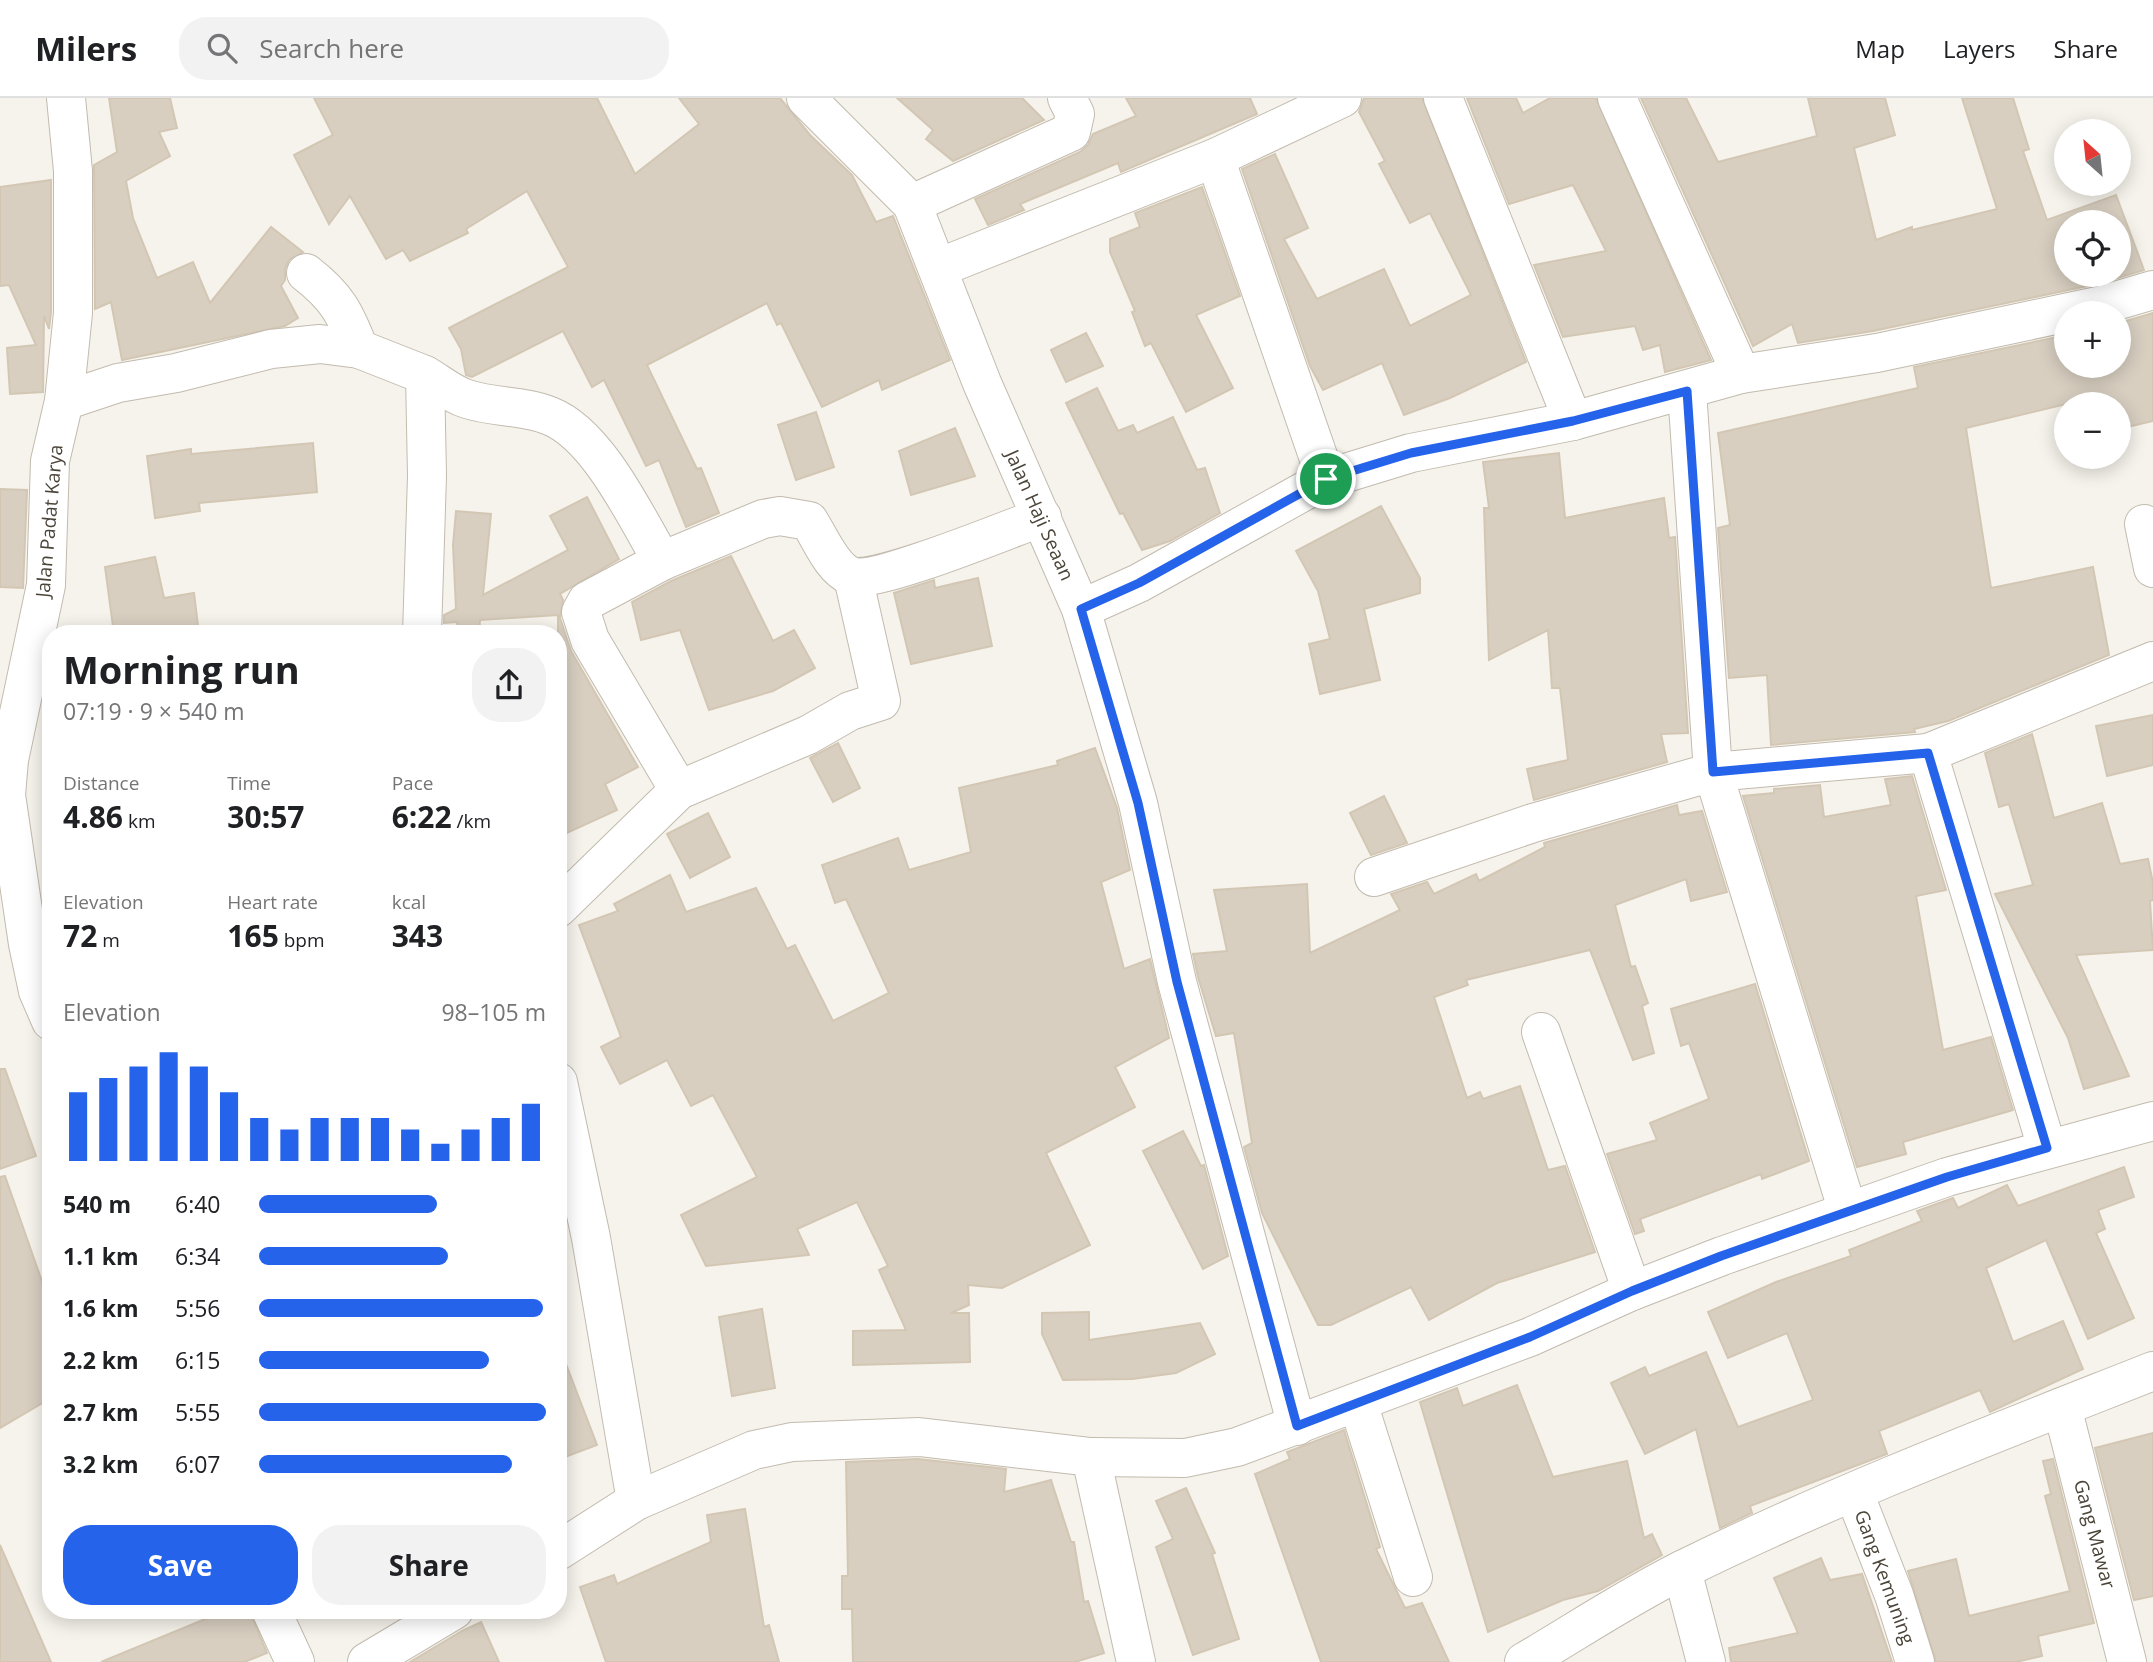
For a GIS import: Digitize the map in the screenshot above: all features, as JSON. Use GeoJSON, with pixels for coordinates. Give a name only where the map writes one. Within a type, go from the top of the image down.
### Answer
{"type":"FeatureCollection","features":[{"type":"Feature","properties":{"kind":"street","name":"Jalan Padat Karya"},"geometry":{"type":"LineString","coordinates":[[42,1000],[38,991],[39,943],[10,909],[6,795],[8,771],[46,585],[50,461],[64,401],[73,313],[73,171],[66,98]]}},
{"type":"Feature","properties":{"kind":"street","name":"Jalan Haji Seaan"},"geometry":{"type":"LineString","coordinates":[[806,98],[912,204],[982,383],[1081,609],[1138,803],[1177,982],[1297,1426]]}},
{"type":"Feature","properties":{"kind":"street"},"geometry":{"type":"LineString","coordinates":[[912,204],[1071,132],[1075,114],[1067,98]]}},
{"type":"Feature","properties":{"kind":"street"},"geometry":{"type":"LineString","coordinates":[[938,268],[1215,158],[1342,98]]}},
{"type":"Feature","properties":{"kind":"street"},"geometry":{"type":"LineString","coordinates":[[1443,98],[1573,421]]}},
{"type":"Feature","properties":{"kind":"street"},"geometry":{"type":"LineString","coordinates":[[1617,98],[1741,374]]}},
{"type":"Feature","properties":{"kind":"street"},"geometry":{"type":"LineString","coordinates":[[1215,158],[1326,479]]}},
{"type":"Feature","properties":{"kind":"street"},"geometry":{"type":"LineString","coordinates":[[306,273],[330,291],[345,314],[359,349]]}},
{"type":"Feature","properties":{"kind":"street"},"geometry":{"type":"LineString","coordinates":[[1081,609],[1139,583],[1326,479],[1411,453],[1573,421],[1741,374],[1877,353],[2102,305],[2153,290]]}},
{"type":"Feature","properties":{"kind":"street"},"geometry":{"type":"LineString","coordinates":[[64,401],[118,383],[176,373],[271,349],[320,344],[359,349],[425,375],[469,400],[501,408],[531,409],[575,430],[597,457],[662,561]]}},
{"type":"Feature","properties":{"kind":"street"},"geometry":{"type":"LineString","coordinates":[[422,625],[426,476],[425,375]]}},
{"type":"Feature","properties":{"kind":"street"},"geometry":{"type":"LineString","coordinates":[[1687,391],[1713,772],[1848,1213]]}},
{"type":"Feature","properties":{"kind":"street"},"geometry":{"type":"LineString","coordinates":[[679,790],[590,640],[581,612],[587,601],[662,561],[763,519],[796,517],[809,521],[842,571],[853,577],[894,570],[1042,517]]}},
{"type":"Feature","properties":{"kind":"street"},"geometry":{"type":"LineString","coordinates":[[2144,524],[2153,568]]}},
{"type":"Feature","properties":{"kind":"street"},"geometry":{"type":"LineString","coordinates":[[567,899],[679,790],[808,734],[850,711],[881,701],[853,577]]}},
{"type":"Feature","properties":{"kind":"street"},"geometry":{"type":"LineString","coordinates":[[1374,877],[1533,823],[1713,772],[1928,753],[2153,661]]}},
{"type":"Feature","properties":{"kind":"street"},"geometry":{"type":"LineString","coordinates":[[1928,753],[2047,1148]]}},
{"type":"Feature","properties":{"kind":"street"},"geometry":{"type":"LineString","coordinates":[[1541,1032],[1632,1291]]}},
{"type":"Feature","properties":{"kind":"street"},"geometry":{"type":"LineString","coordinates":[[567,1545],[636,1501],[754,1450],[792,1441],[919,1437],[1091,1457],[1185,1458],[1237,1447],[1530,1337],[1632,1291],[1947,1177],[2153,1121]]}},
{"type":"Feature","properties":{"kind":"street"},"geometry":{"type":"LineString","coordinates":[[567,1125],[591,1238],[636,1501]]}},
{"type":"Feature","properties":{"kind":"street"},"geometry":{"type":"LineString","coordinates":[[1524,1662],[1682,1570],[1854,1493],[2153,1371]]}},
{"type":"Feature","properties":{"kind":"street"},"geometry":{"type":"LineString","coordinates":[[1358,1403],[1413,1577]]}},
{"type":"Feature","properties":{"kind":"street","name":"Gang Mawar"},"geometry":{"type":"LineString","coordinates":[[2062,1407],[2127,1662]]}},
{"type":"Feature","properties":{"kind":"street"},"geometry":{"type":"LineString","coordinates":[[1091,1457],[1136,1662]]}},
{"type":"Feature","properties":{"kind":"street","name":"Gang Kemuning"},"geometry":{"type":"LineString","coordinates":[[1854,1493],[1894,1595],[1914,1662]]}},
{"type":"Feature","properties":{"kind":"street"},"geometry":{"type":"LineString","coordinates":[[1682,1570],[1706,1662]]}},
{"type":"Feature","properties":{"kind":"street"},"geometry":{"type":"LineString","coordinates":[[275,1619],[295,1662]]}},
{"type":"Feature","properties":{"kind":"street"},"geometry":{"type":"LineString","coordinates":[[388,1656],[441,1619]]}},
{"type":"Feature","properties":{"kind":"building"},"geometry":{"type":"Polygon","coordinates":[[[109,98],[170,98],[177,128],[159,132],[170,156],[126,181],[133,218],[157,278],[193,262],[210,303],[271,227],[303,252],[289,260],[281,286],[298,318],[285,326],[122,360],[111,302],[95,309],[94,165],[117,152],[109,98]]]}},
{"type":"Feature","properties":{"kind":"building"},"geometry":{"type":"Polygon","coordinates":[[[314,98],[597,98],[635,174],[699,124],[679,98],[780,98],[810,135],[852,175],[876,222],[893,216],[950,360],[882,390],[879,380],[822,407],[781,323],[777,325],[767,303],[647,365],[697,469],[701,468],[719,513],[686,527],[659,460],[646,466],[604,380],[592,387],[563,331],[472,377],[466,375],[461,349],[449,328],[568,267],[527,191],[466,229],[468,233],[410,261],[403,250],[386,259],[350,196],[329,224],[294,155],[333,135],[314,98]]]}},
{"type":"Feature","properties":{"kind":"building"},"geometry":{"type":"Polygon","coordinates":[[[897,98],[1022,98],[1044,120],[953,161],[926,139],[933,130],[897,98]]]}},
{"type":"Feature","properties":{"kind":"building"},"geometry":{"type":"Polygon","coordinates":[[[1126,98],[1250,98],[1257,114],[1121,172],[1118,163],[1020,204],[1024,210],[988,225],[975,199],[1080,152],[1088,145],[1093,134],[1136,116],[1126,98]]]}},
{"type":"Feature","properties":{"kind":"building"},"geometry":{"type":"Polygon","coordinates":[[[1364,98],[1422,98],[1526,362],[1450,398],[1404,415],[1382,363],[1323,390],[1310,366],[1242,169],[1275,154],[1308,228],[1284,239],[1317,299],[1384,269],[1410,326],[1471,295],[1430,213],[1410,223],[1379,164],[1385,161],[1359,112],[1364,98]]]}},
{"type":"Feature","properties":{"kind":"building"},"geometry":{"type":"Polygon","coordinates":[[[1467,98],[1516,98],[1523,113],[1550,98],[1596,98],[1711,360],[1665,372],[1660,345],[1643,350],[1635,326],[1563,337],[1534,265],[1606,251],[1573,185],[1509,204],[1467,98]]]}},
{"type":"Feature","properties":{"kind":"building"},"geometry":{"type":"Polygon","coordinates":[[[1641,98],[1686,98],[1718,162],[1817,136],[1808,98],[1885,98],[1895,135],[1854,148],[1876,240],[1912,227],[1912,230],[1997,209],[1962,98],[2013,98],[2029,149],[2023,151],[2047,220],[2054,217],[2054,287],[2083,287],[1873,331],[1798,343],[1792,324],[1753,346],[1641,98]]]}},
{"type":"Feature","properties":{"kind":"building"},"geometry":{"type":"Polygon","coordinates":[[[51,180],[51,312],[49,329],[44,316],[43,392],[10,394],[7,348],[36,345],[9,285],[0,286],[0,187],[51,180]]]}},
{"type":"Feature","properties":{"kind":"building"},"geometry":{"type":"Polygon","coordinates":[[[1202,187],[1240,296],[1196,315],[1233,388],[1186,412],[1151,343],[1145,346],[1132,312],[1135,311],[1110,252],[1110,239],[1140,227],[1135,213],[1202,187]]]}},
{"type":"Feature","properties":{"kind":"building"},"geometry":{"type":"Polygon","coordinates":[[[2113,196],[2116,196],[2122,210],[2075,210],[2113,196]]]}},
{"type":"Feature","properties":{"kind":"building"},"geometry":{"type":"Polygon","coordinates":[[[2131,235],[2144,270],[2131,274],[2131,235]]]}},
{"type":"Feature","properties":{"kind":"building"},"geometry":{"type":"Polygon","coordinates":[[[2153,313],[2153,421],[2131,426],[2131,392],[2054,392],[2054,407],[1966,428],[1991,588],[2093,567],[2109,655],[1948,721],[1914,729],[1915,732],[1771,745],[1767,675],[1729,678],[1718,528],[1730,525],[1718,433],[1918,388],[1914,367],[2054,338],[2054,378],[2131,378],[2131,319],[2153,313]]]}},
{"type":"Feature","properties":{"kind":"building"},"geometry":{"type":"Polygon","coordinates":[[[1086,333],[1103,366],[1066,382],[1051,350],[1086,333]]]}},
{"type":"Feature","properties":{"kind":"building"},"geometry":{"type":"Polygon","coordinates":[[[1097,388],[1118,431],[1133,425],[1137,433],[1173,417],[1197,470],[1205,468],[1220,513],[1170,541],[1142,550],[1123,513],[1120,514],[1066,403],[1097,388]]]}},
{"type":"Feature","properties":{"kind":"building"},"geometry":{"type":"Polygon","coordinates":[[[816,412],[834,467],[796,480],[778,425],[816,412]]]}},
{"type":"Feature","properties":{"kind":"building"},"geometry":{"type":"Polygon","coordinates":[[[955,428],[975,476],[911,495],[899,451],[955,428]]]}},
{"type":"Feature","properties":{"kind":"building"},"geometry":{"type":"Polygon","coordinates":[[[313,443],[317,492],[199,503],[200,511],[155,518],[147,456],[191,449],[191,454],[313,443]]]}},
{"type":"Feature","properties":{"kind":"building"},"geometry":{"type":"Polygon","coordinates":[[[1559,453],[1565,518],[1664,498],[1669,538],[1675,537],[1688,733],[1661,734],[1667,762],[1534,800],[1527,769],[1568,760],[1560,688],[1552,688],[1548,630],[1489,660],[1484,508],[1489,508],[1483,462],[1559,453]]]}},
{"type":"Feature","properties":{"kind":"building"},"geometry":{"type":"Polygon","coordinates":[[[0,489],[27,490],[23,588],[0,587],[0,489]]]}},
{"type":"Feature","properties":{"kind":"building"},"geometry":{"type":"Polygon","coordinates":[[[587,497],[619,559],[560,594],[563,600],[560,618],[562,625],[558,625],[558,615],[480,620],[480,625],[444,623],[444,615],[456,609],[453,545],[456,511],[491,514],[483,595],[568,550],[550,516],[587,497]]]}},
{"type":"Feature","properties":{"kind":"building"},"geometry":{"type":"Polygon","coordinates":[[[1381,506],[1420,578],[1420,593],[1364,609],[1380,680],[1320,694],[1309,644],[1330,639],[1318,591],[1296,551],[1381,506]]]}},
{"type":"Feature","properties":{"kind":"building"},"geometry":{"type":"Polygon","coordinates":[[[731,556],[773,641],[794,630],[815,668],[773,691],[709,710],[680,630],[641,640],[632,602],[671,581],[731,556]]]}},
{"type":"Feature","properties":{"kind":"building"},"geometry":{"type":"Polygon","coordinates":[[[155,557],[164,598],[194,593],[198,625],[113,625],[105,567],[155,557]]]}},
{"type":"Feature","properties":{"kind":"building"},"geometry":{"type":"Polygon","coordinates":[[[978,578],[992,646],[911,664],[894,593],[934,580],[935,588],[978,578]]]}},
{"type":"Feature","properties":{"kind":"building"},"geometry":{"type":"Polygon","coordinates":[[[567,639],[571,651],[638,767],[605,784],[617,810],[567,833],[567,639]]]}},
{"type":"Feature","properties":{"kind":"building"},"geometry":{"type":"Polygon","coordinates":[[[2153,715],[2153,765],[2107,776],[2096,726],[2153,715]]]}},
{"type":"Feature","properties":{"kind":"building"},"geometry":{"type":"Polygon","coordinates":[[[2032,734],[2054,818],[2102,803],[2120,864],[2148,859],[2153,883],[2153,900],[2150,901],[2153,950],[2076,955],[2129,1076],[2084,1089],[2068,1038],[1995,894],[2033,885],[2009,804],[1999,807],[1985,753],[2032,734]]]}},
{"type":"Feature","properties":{"kind":"building"},"geometry":{"type":"Polygon","coordinates":[[[838,743],[860,788],[833,802],[810,758],[838,743]]]}},
{"type":"Feature","properties":{"kind":"building"},"geometry":{"type":"Polygon","coordinates":[[[1095,748],[1117,808],[1130,870],[1101,882],[1124,969],[1150,959],[1169,1038],[1115,1067],[1135,1107],[1046,1153],[1090,1245],[1002,1288],[968,1285],[969,1305],[951,1313],[969,1313],[970,1362],[853,1365],[853,1331],[906,1330],[879,1270],[888,1266],[857,1202],[797,1229],[809,1255],[706,1266],[681,1215],[757,1177],[713,1095],[691,1106],[667,1060],[620,1084],[601,1047],[621,1037],[579,925],[618,911],[614,904],[670,875],[686,912],[756,888],[787,949],[795,945],[833,1021],[889,993],[846,899],[835,903],[822,865],[898,838],[909,870],[971,852],[959,788],[1058,765],[1057,761],[1095,748]]]}},
{"type":"Feature","properties":{"kind":"building"},"geometry":{"type":"Polygon","coordinates":[[[1912,776],[1946,890],[1916,896],[1943,1050],[1991,1037],[2013,1110],[1903,1142],[1906,1154],[1857,1167],[1743,796],[1774,793],[1774,789],[1820,785],[1824,817],[1891,805],[1885,779],[1912,776]]]}},
{"type":"Feature","properties":{"kind":"building"},"geometry":{"type":"Polygon","coordinates":[[[1384,796],[1407,843],[1371,855],[1350,813],[1384,796]]]}},
{"type":"Feature","properties":{"kind":"building"},"geometry":{"type":"Polygon","coordinates":[[[1677,805],[1679,815],[1702,811],[1727,892],[1691,901],[1686,879],[1615,905],[1631,967],[1635,966],[1648,1003],[1642,1006],[1654,1053],[1633,1060],[1590,950],[1466,980],[1468,985],[1434,997],[1467,1098],[1480,1092],[1483,1099],[1520,1086],[1548,1170],[1565,1166],[1595,1252],[1497,1283],[1429,1320],[1411,1287],[1331,1325],[1318,1325],[1262,1213],[1244,1147],[1252,1143],[1234,1033],[1216,1036],[1198,977],[1193,954],[1227,951],[1214,890],[1307,884],[1310,953],[1400,910],[1391,894],[1427,882],[1434,894],[1476,874],[1479,881],[1545,847],[1544,843],[1677,805]]]}},
{"type":"Feature","properties":{"kind":"building"},"geometry":{"type":"Polygon","coordinates":[[[708,813],[730,857],[690,878],[667,834],[708,813]]]}},
{"type":"Feature","properties":{"kind":"building"},"geometry":{"type":"Polygon","coordinates":[[[1755,984],[1809,1161],[1762,1179],[1761,1174],[1640,1219],[1644,1231],[1635,1234],[1607,1154],[1657,1140],[1650,1123],[1709,1099],[1689,1043],[1681,1046],[1671,1009],[1755,984]]]}},
{"type":"Feature","properties":{"kind":"building"},"geometry":{"type":"Polygon","coordinates":[[[0,1069],[5,1069],[36,1156],[0,1169],[0,1069]]]}},
{"type":"Feature","properties":{"kind":"building"},"geometry":{"type":"Polygon","coordinates":[[[1183,1131],[1201,1166],[1204,1165],[1228,1256],[1203,1269],[1143,1151],[1183,1131]]]}},
{"type":"Feature","properties":{"kind":"building"},"geometry":{"type":"Polygon","coordinates":[[[2124,1167],[2134,1197],[2098,1210],[2105,1229],[2096,1233],[2134,1318],[2088,1339],[2046,1240],[1986,1268],[2013,1342],[2063,1321],[2083,1369],[1990,1412],[1980,1390],[1879,1431],[1887,1454],[1750,1506],[1752,1513],[1720,1528],[1696,1429],[1645,1454],[1611,1383],[1645,1367],[1649,1376],[1706,1352],[1738,1427],[1813,1400],[1787,1333],[1728,1358],[1708,1312],[1776,1282],[1851,1256],[1849,1250],[1922,1221],[1917,1211],[1953,1198],[1958,1208],[2007,1185],[2018,1206],[2124,1167]]]}},
{"type":"Feature","properties":{"kind":"building"},"geometry":{"type":"Polygon","coordinates":[[[5,1176],[42,1281],[42,1403],[0,1428],[0,1177],[5,1176]]]}},
{"type":"Feature","properties":{"kind":"building"},"geometry":{"type":"Polygon","coordinates":[[[762,1309],[775,1388],[732,1396],[719,1317],[762,1309]]]}},
{"type":"Feature","properties":{"kind":"building"},"geometry":{"type":"Polygon","coordinates":[[[1089,1312],[1089,1340],[1200,1323],[1215,1354],[1176,1373],[1132,1379],[1063,1380],[1042,1334],[1042,1313],[1089,1312]]]}},
{"type":"Feature","properties":{"kind":"building"},"geometry":{"type":"Polygon","coordinates":[[[567,1367],[597,1445],[567,1456],[567,1367]]]}},
{"type":"Feature","properties":{"kind":"building"},"geometry":{"type":"Polygon","coordinates":[[[1517,1385],[1553,1477],[1627,1461],[1644,1538],[1652,1534],[1662,1555],[1598,1591],[1563,1600],[1488,1632],[1420,1402],[1457,1388],[1463,1406],[1517,1385]]]}},
{"type":"Feature","properties":{"kind":"building"},"geometry":{"type":"Polygon","coordinates":[[[1344,1430],[1380,1547],[1376,1549],[1405,1608],[1422,1603],[1449,1662],[1321,1662],[1255,1474],[1290,1459],[1287,1452],[1344,1430]]]}},
{"type":"Feature","properties":{"kind":"building"},"geometry":{"type":"Polygon","coordinates":[[[2153,1433],[2153,1596],[2134,1600],[2095,1448],[2153,1433]]]}},
{"type":"Feature","properties":{"kind":"building"},"geometry":{"type":"Polygon","coordinates":[[[918,1459],[1006,1469],[1004,1492],[1051,1480],[1071,1542],[1074,1542],[1084,1602],[1088,1601],[1104,1653],[1075,1662],[853,1662],[852,1609],[842,1609],[842,1576],[848,1576],[846,1462],[918,1459]]]}},
{"type":"Feature","properties":{"kind":"building"},"geometry":{"type":"Polygon","coordinates":[[[2053,1459],[2094,1623],[2038,1636],[2042,1656],[2016,1662],[1936,1662],[1908,1571],[1956,1559],[1969,1616],[2070,1591],[2045,1496],[2051,1494],[2043,1461],[2053,1459]]]}},
{"type":"Feature","properties":{"kind":"building"},"geometry":{"type":"Polygon","coordinates":[[[1186,1488],[1215,1553],[1212,1554],[1239,1639],[1193,1655],[1156,1547],[1173,1539],[1156,1501],[1186,1488]]]}},
{"type":"Feature","properties":{"kind":"building"},"geometry":{"type":"Polygon","coordinates":[[[745,1509],[764,1627],[769,1625],[779,1662],[606,1662],[580,1587],[614,1575],[617,1584],[711,1542],[707,1515],[745,1509]]]}},
{"type":"Feature","properties":{"kind":"building"},"geometry":{"type":"Polygon","coordinates":[[[0,1545],[51,1662],[0,1662],[0,1545]]]}},
{"type":"Feature","properties":{"kind":"building"},"geometry":{"type":"Polygon","coordinates":[[[1821,1558],[1830,1580],[1862,1574],[1892,1662],[1731,1662],[1729,1648],[1798,1633],[1774,1578],[1821,1558]]]}},
{"type":"Feature","properties":{"kind":"building"},"geometry":{"type":"Polygon","coordinates":[[[205,1619],[253,1619],[267,1653],[244,1662],[101,1662],[205,1619]]]}},
{"type":"Feature","properties":{"kind":"building"},"geometry":{"type":"Polygon","coordinates":[[[481,1622],[499,1662],[410,1662],[462,1631],[481,1622]]]}},
{"type":"Feature","properties":{"kind":"route"},"geometry":{"type":"LineString","coordinates":[[1687,391],[1713,772],[1928,753],[2047,1148],[1947,1177],[1721,1256],[1632,1291],[1530,1337],[1297,1426],[1177,982],[1138,803],[1081,609],[1139,583],[1326,479],[1411,453],[1573,421],[1687,391]]}}]}
